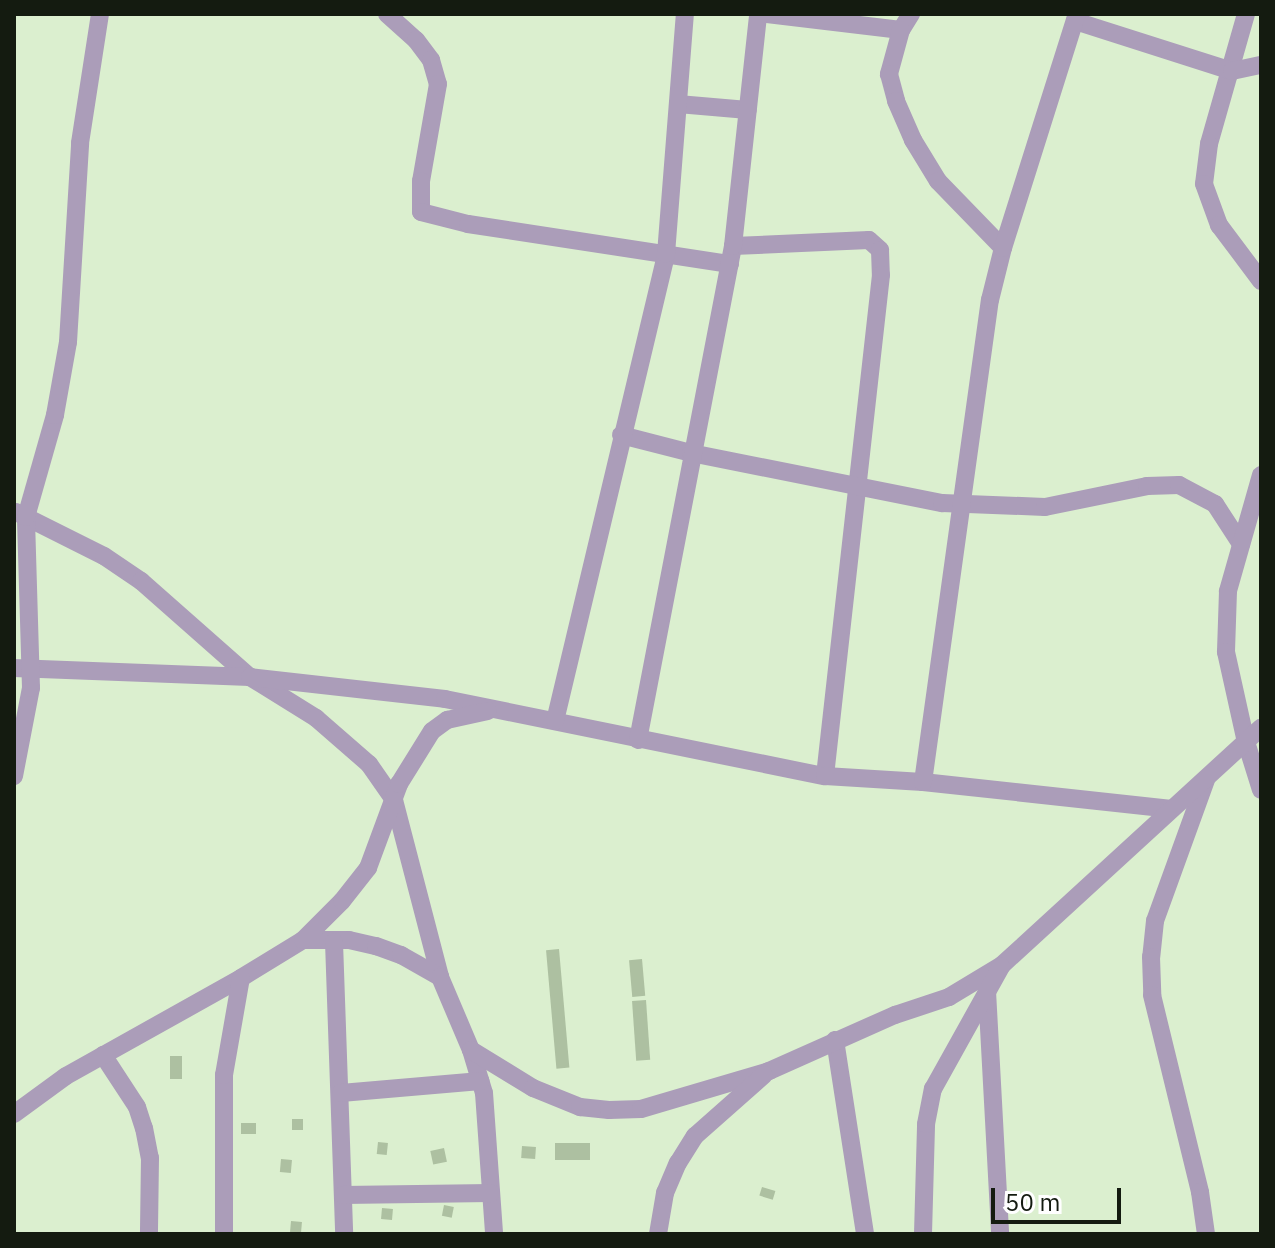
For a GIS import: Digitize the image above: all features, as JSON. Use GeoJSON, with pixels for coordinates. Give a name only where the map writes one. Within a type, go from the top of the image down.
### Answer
{"type":"FeatureCollection","features":[{"type":"Feature","properties":{"kind":"street"},"geometry":{"type":"LineString","coordinates":[[14,776],[27,717],[20,514],[55,415],[68,342],[80,143],[100,14]]}},
{"type":"Feature","properties":{"kind":"street"},"geometry":{"type":"LineString","coordinates":[[387,14],[416,40],[431,60],[438,84],[421,181],[421,212],[483,227],[666,254],[732,255],[869,240],[880,250],[881,275],[825,776]]}},
{"type":"Feature","properties":{"kind":"street"},"geometry":{"type":"LineString","coordinates":[[555,721],[666,254],[685,14]]}},
{"type":"Feature","properties":{"kind":"street"},"geometry":{"type":"LineString","coordinates":[[638,740],[691,453],[732,255],[758,14]]}},
{"type":"Feature","properties":{"kind":"street"},"geometry":{"type":"LineString","coordinates":[[767,14],[906,22],[889,74],[896,101],[913,140],[938,181],[1003,248]]}},
{"type":"Feature","properties":{"kind":"street"},"geometry":{"type":"LineString","coordinates":[[1246,14],[1209,144],[1204,184],[1219,225],[1261,281]]}},
{"type":"Feature","properties":{"kind":"street"},"geometry":{"type":"LineString","coordinates":[[923,782],[964,503],[977,376],[1003,248],[1076,18],[1232,71],[1261,65]]}},
{"type":"Feature","properties":{"kind":"street"},"geometry":{"type":"LineString","coordinates":[[678,104],[748,110]]}},
{"type":"Feature","properties":{"kind":"street"},"geometry":{"type":"LineString","coordinates":[[621,435],[855,488],[942,503],[1045,507],[1147,486],[1179,485],[1215,504],[1241,544]]}},
{"type":"Feature","properties":{"kind":"street"},"geometry":{"type":"LineString","coordinates":[[1261,475],[1228,591],[1226,652],[1246,742],[1261,790]]}},
{"type":"Feature","properties":{"kind":"street"},"geometry":{"type":"LineString","coordinates":[[20,514],[104,556],[141,581],[250,677],[316,718],[369,764],[394,800],[440,977],[471,1050],[480,1081],[494,1234]]}},
{"type":"Feature","properties":{"kind":"street"},"geometry":{"type":"LineString","coordinates":[[23,667],[250,677],[445,699],[825,776],[923,782],[1172,809]]}},
{"type":"Feature","properties":{"kind":"street"},"geometry":{"type":"LineString","coordinates":[[14,1114],[66,1076],[303,940],[342,901],[368,868],[394,800],[417,751],[432,731],[447,720],[499,709]]}},
{"type":"Feature","properties":{"kind":"street"},"geometry":{"type":"LineString","coordinates":[[471,1050],[533,1088],[580,1107],[609,1110],[641,1109],[769,1071],[835,1040],[949,997],[1002,965],[1261,728]]}},
{"type":"Feature","properties":{"kind":"street"},"geometry":{"type":"LineString","coordinates":[[1206,1234],[1200,1192],[1152,995],[1151,957],[1155,921],[1207,777]]}},
{"type":"Feature","properties":{"kind":"street"},"geometry":{"type":"LineString","coordinates":[[303,940],[349,940],[376,946],[401,955],[440,977]]}},
{"type":"Feature","properties":{"kind":"street"},"geometry":{"type":"LineString","coordinates":[[334,942],[344,1234]]}},
{"type":"Feature","properties":{"kind":"street"},"geometry":{"type":"LineString","coordinates":[[923,1234],[926,1124],[933,1089],[1002,965]]}},
{"type":"Feature","properties":{"kind":"street"},"geometry":{"type":"LineString","coordinates":[[224,1234],[224,1075],[241,978]]}},
{"type":"Feature","properties":{"kind":"street"},"geometry":{"type":"LineString","coordinates":[[987,991],[1000,1234]]}},
{"type":"Feature","properties":{"kind":"street"},"geometry":{"type":"LineString","coordinates":[[835,1040],[865,1234]]}},
{"type":"Feature","properties":{"kind":"street"},"geometry":{"type":"LineString","coordinates":[[103,1055],[137,1107],[144,1128],[150,1158],[149,1234]]}},
{"type":"Feature","properties":{"kind":"street"},"geometry":{"type":"LineString","coordinates":[[658,1234],[665,1193],[678,1163],[695,1136],[769,1071]]}},
{"type":"Feature","properties":{"kind":"street"},"geometry":{"type":"LineString","coordinates":[[341,1093],[480,1081]]}},
{"type":"Feature","properties":{"kind":"street"},"geometry":{"type":"LineString","coordinates":[[343,1195],[491,1193]]}},
{"type":"Feature","properties":{"kind":"building"},"geometry":{"type":"Polygon","coordinates":[[[559,949],[569,1068],[556,1069],[546,950],[559,949]]]}},
{"type":"Feature","properties":{"kind":"building"},"geometry":{"type":"Polygon","coordinates":[[[642,959],[645,996],[632,997],[629,960],[642,959]]]}},
{"type":"Feature","properties":{"kind":"building"},"geometry":{"type":"Polygon","coordinates":[[[646,1000],[650,1060],[636,1061],[632,1001],[646,1000]]]}},
{"type":"Feature","properties":{"kind":"building"},"geometry":{"type":"Polygon","coordinates":[[[170,1056],[182,1056],[182,1079],[170,1079],[170,1056]]]}},
{"type":"Feature","properties":{"kind":"building"},"geometry":{"type":"Polygon","coordinates":[[[292,1119],[303,1119],[303,1130],[292,1130],[292,1119]]]}},
{"type":"Feature","properties":{"kind":"building"},"geometry":{"type":"Polygon","coordinates":[[[241,1123],[256,1123],[256,1134],[241,1134],[241,1123]]]}},
{"type":"Feature","properties":{"kind":"building"},"geometry":{"type":"Polygon","coordinates":[[[378,1142],[388,1143],[387,1155],[377,1154],[378,1142]]]}},
{"type":"Feature","properties":{"kind":"building"},"geometry":{"type":"Polygon","coordinates":[[[555,1143],[590,1143],[590,1160],[555,1160],[555,1143]]]}},
{"type":"Feature","properties":{"kind":"building"},"geometry":{"type":"Polygon","coordinates":[[[522,1146],[536,1147],[535,1159],[521,1158],[522,1146]]]}},
{"type":"Feature","properties":{"kind":"building"},"geometry":{"type":"Polygon","coordinates":[[[444,1148],[447,1162],[433,1165],[430,1151],[444,1148]]]}},
{"type":"Feature","properties":{"kind":"building"},"geometry":{"type":"Polygon","coordinates":[[[281,1159],[292,1160],[291,1173],[280,1172],[281,1159]]]}},
{"type":"Feature","properties":{"kind":"building"},"geometry":{"type":"Polygon","coordinates":[[[762,1187],[775,1191],[773,1200],[759,1196],[762,1187]]]}},
{"type":"Feature","properties":{"kind":"building"},"geometry":{"type":"Polygon","coordinates":[[[444,1205],[454,1207],[452,1218],[442,1216],[444,1205]]]}},
{"type":"Feature","properties":{"kind":"building"},"geometry":{"type":"Polygon","coordinates":[[[382,1208],[393,1209],[392,1220],[381,1219],[382,1208]]]}},
{"type":"Feature","properties":{"kind":"building"},"geometry":{"type":"Polygon","coordinates":[[[291,1221],[302,1222],[301,1233],[290,1232],[291,1221]]]}}]}
